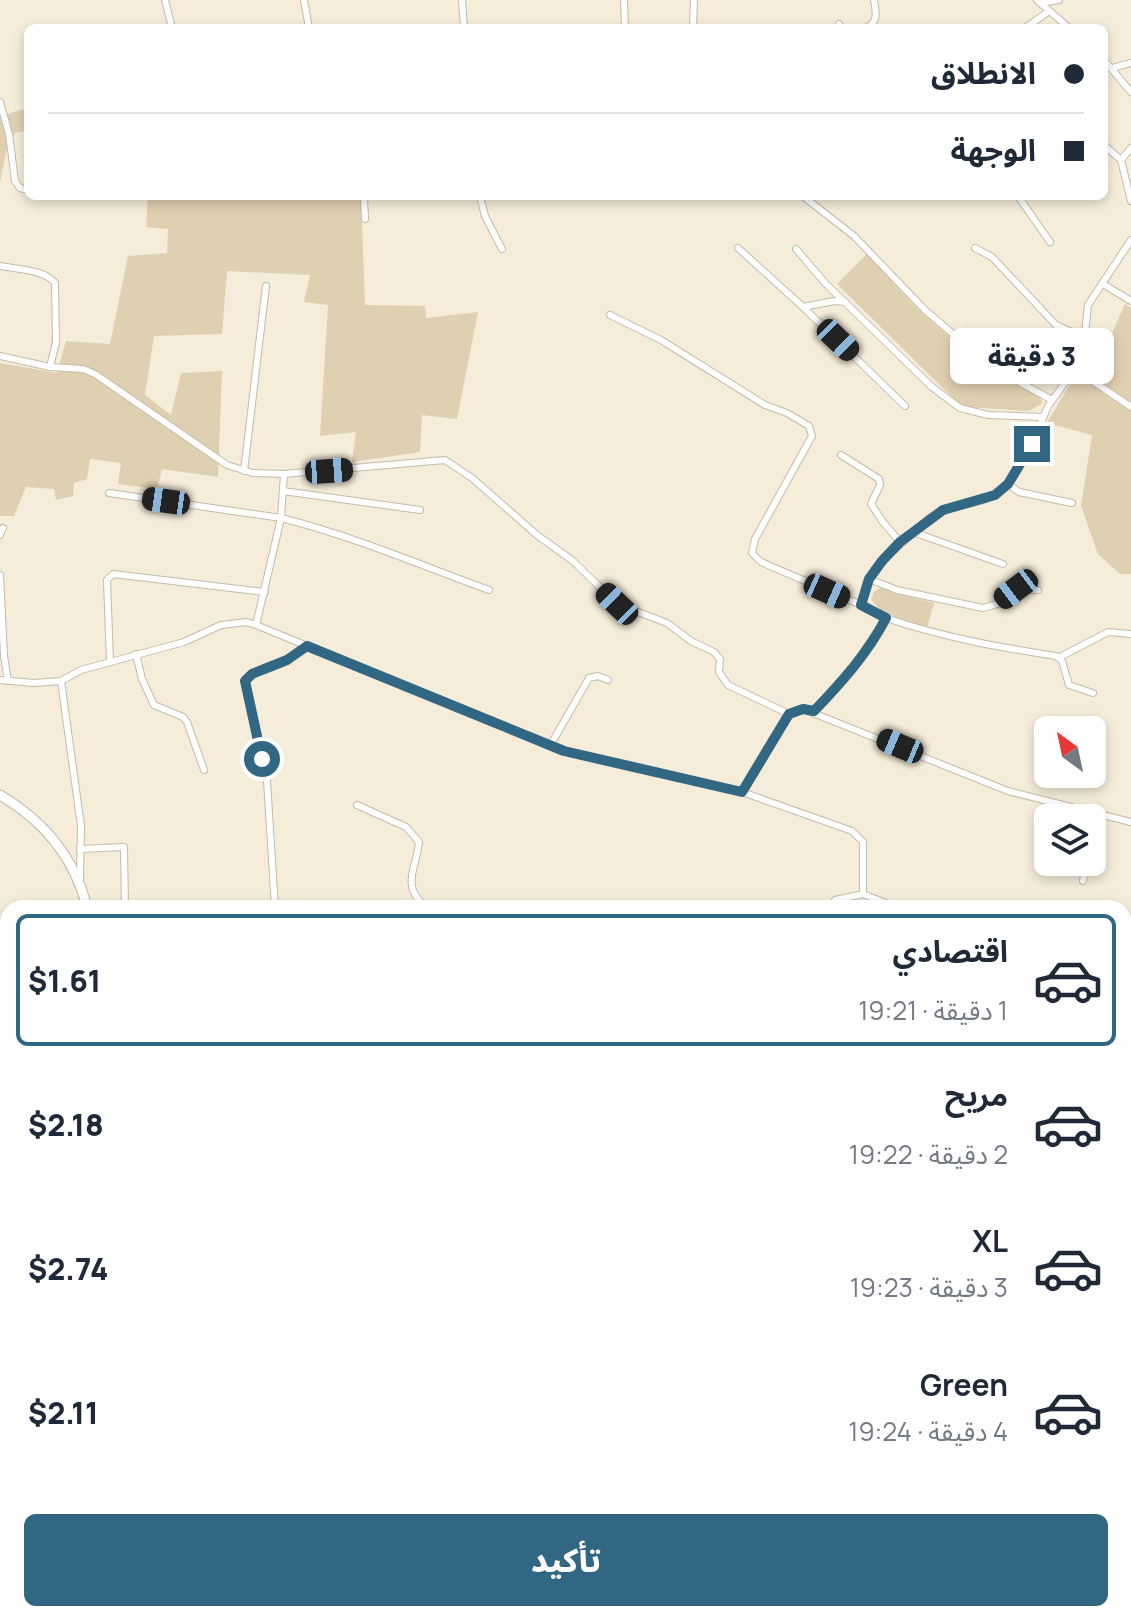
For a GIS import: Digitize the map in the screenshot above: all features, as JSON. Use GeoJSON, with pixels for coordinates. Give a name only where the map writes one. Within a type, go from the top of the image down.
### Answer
{"type":"FeatureCollection","features":[{"type":"Feature","properties":{"kind":"main road"},"geometry":{"type":"LineString","coordinates":[[0,795],[46,830],[80,883],[85,900]]}},
{"type":"Feature","properties":{"kind":"street"},"geometry":{"type":"LineString","coordinates":[[165,0],[171,24]]}},
{"type":"Feature","properties":{"kind":"street"},"geometry":{"type":"LineString","coordinates":[[304,0],[308,24]]}},
{"type":"Feature","properties":{"kind":"street"},"geometry":{"type":"LineString","coordinates":[[462,0],[464,24]]}},
{"type":"Feature","properties":{"kind":"street"},"geometry":{"type":"LineString","coordinates":[[624,0],[625,24]]}},
{"type":"Feature","properties":{"kind":"street"},"geometry":{"type":"LineString","coordinates":[[693,24],[694,0]]}},
{"type":"Feature","properties":{"kind":"street"},"geometry":{"type":"LineString","coordinates":[[873,24],[877,17],[874,0]]}},
{"type":"Feature","properties":{"kind":"street"},"geometry":{"type":"LineString","coordinates":[[1038,2],[1059,0]]}},
{"type":"Feature","properties":{"kind":"street"},"geometry":{"type":"LineString","coordinates":[[1038,2],[1064,24]]}},
{"type":"Feature","properties":{"kind":"street"},"geometry":{"type":"LineString","coordinates":[[1031,24],[1048,12]]}},
{"type":"Feature","properties":{"kind":"street"},"geometry":{"type":"LineString","coordinates":[[1112,68],[1131,63]]}},
{"type":"Feature","properties":{"kind":"street"},"geometry":{"type":"LineString","coordinates":[[1108,64],[1131,92]]}},
{"type":"Feature","properties":{"kind":"street"},"geometry":{"type":"LineString","coordinates":[[0,102],[9,134],[15,181],[24,189]]}},
{"type":"Feature","properties":{"kind":"street"},"geometry":{"type":"LineString","coordinates":[[1121,160],[1131,148]]}},
{"type":"Feature","properties":{"kind":"street"},"geometry":{"type":"LineString","coordinates":[[1108,149],[1121,160],[1131,201]]}},
{"type":"Feature","properties":{"kind":"street"},"geometry":{"type":"LineString","coordinates":[[364,200],[365,219]]}},
{"type":"Feature","properties":{"kind":"street"},"geometry":{"type":"LineString","coordinates":[[481,200],[485,216],[502,249]]}},
{"type":"Feature","properties":{"kind":"street"},"geometry":{"type":"LineString","coordinates":[[808,200],[854,236],[925,310],[960,340],[1014,379],[1052,400]]}},
{"type":"Feature","properties":{"kind":"street"},"geometry":{"type":"LineString","coordinates":[[1021,200],[1050,242]]}},
{"type":"Feature","properties":{"kind":"street"},"geometry":{"type":"LineString","coordinates":[[861,605],[869,579],[900,542],[943,510],[983,500],[1008,484],[1032,444],[1052,400],[1075,369],[1085,338],[1086,311],[1131,240]]}},
{"type":"Feature","properties":{"kind":"street"},"geometry":{"type":"LineString","coordinates":[[738,248],[905,406]]}},
{"type":"Feature","properties":{"kind":"street"},"geometry":{"type":"LineString","coordinates":[[975,248],[992,257],[1056,325],[1085,338]]}},
{"type":"Feature","properties":{"kind":"street"},"geometry":{"type":"LineString","coordinates":[[796,249],[816,273],[932,387],[960,408],[988,415],[1043,417]]}},
{"type":"Feature","properties":{"kind":"street"},"geometry":{"type":"LineString","coordinates":[[0,266],[43,275],[52,278],[55,283],[56,342],[50,367]]}},
{"type":"Feature","properties":{"kind":"street"},"geometry":{"type":"LineString","coordinates":[[1103,284],[1131,301]]}},
{"type":"Feature","properties":{"kind":"street"},"geometry":{"type":"LineString","coordinates":[[244,471],[266,286]]}},
{"type":"Feature","properties":{"kind":"street"},"geometry":{"type":"LineString","coordinates":[[803,307],[845,302]]}},
{"type":"Feature","properties":{"kind":"street"},"geometry":{"type":"LineString","coordinates":[[610,315],[661,340],[765,405],[809,426],[812,436],[755,539],[752,553],[761,562],[886,618],[933,634],[982,645],[1060,657],[1108,632],[1131,634]]}},
{"type":"Feature","properties":{"kind":"street"},"geometry":{"type":"LineString","coordinates":[[0,356],[50,367],[83,369],[104,379],[214,457],[244,471],[284,474],[445,460],[472,478],[558,552],[573,561],[617,604],[667,623],[691,641],[714,652],[720,659],[719,672],[728,685],[789,714]]}},
{"type":"Feature","properties":{"kind":"street"},"geometry":{"type":"LineString","coordinates":[[1075,369],[1131,407]]}},
{"type":"Feature","properties":{"kind":"street"},"geometry":{"type":"LineString","coordinates":[[841,455],[879,479],[880,485],[871,504],[900,542]]}},
{"type":"Feature","properties":{"kind":"street"},"geometry":{"type":"LineString","coordinates":[[256,625],[281,518],[284,474]]}},
{"type":"Feature","properties":{"kind":"street"},"geometry":{"type":"LineString","coordinates":[[1008,484],[1019,492],[1072,503]]}},
{"type":"Feature","properties":{"kind":"street"},"geometry":{"type":"LineString","coordinates":[[283,491],[420,510]]}},
{"type":"Feature","properties":{"kind":"street"},"geometry":{"type":"LineString","coordinates":[[109,493],[281,518],[351,537],[489,590]]}},
{"type":"Feature","properties":{"kind":"street"},"geometry":{"type":"LineString","coordinates":[[913,532],[1003,564]]}},
{"type":"Feature","properties":{"kind":"street"},"geometry":{"type":"LineString","coordinates":[[110,662],[107,580],[113,574],[265,592]]}},
{"type":"Feature","properties":{"kind":"street"},"geometry":{"type":"LineString","coordinates":[[0,575],[4,680],[34,683],[61,681],[81,670],[184,642],[221,625],[246,622],[550,746],[742,792],[858,835],[863,842],[863,894]]}},
{"type":"Feature","properties":{"kind":"street"},"geometry":{"type":"LineString","coordinates":[[869,579],[897,590],[983,608],[997,604],[1016,589],[1038,590]]}},
{"type":"Feature","properties":{"kind":"street"},"geometry":{"type":"LineString","coordinates":[[814,711],[854,666],[886,618]]}},
{"type":"Feature","properties":{"kind":"street"},"geometry":{"type":"LineString","coordinates":[[274,900],[267,781],[245,681],[252,674],[287,660],[307,646]]}},
{"type":"Feature","properties":{"kind":"street"},"geometry":{"type":"LineString","coordinates":[[136,654],[142,679],[154,705],[183,717],[187,722],[204,770]]}},
{"type":"Feature","properties":{"kind":"street"},"geometry":{"type":"LineString","coordinates":[[1060,657],[1069,685],[1093,693]]}},
{"type":"Feature","properties":{"kind":"street"},"geometry":{"type":"LineString","coordinates":[[550,746],[589,678],[598,676],[608,680]]}},
{"type":"Feature","properties":{"kind":"street"},"geometry":{"type":"LineString","coordinates":[[61,681],[81,826],[80,883]]}},
{"type":"Feature","properties":{"kind":"street"},"geometry":{"type":"LineString","coordinates":[[742,792],[789,714],[803,709],[1008,791],[1056,804]]}},
{"type":"Feature","properties":{"kind":"street"},"geometry":{"type":"LineString","coordinates":[[357,805],[411,830],[419,842],[410,883],[420,900]]}},
{"type":"Feature","properties":{"kind":"street"},"geometry":{"type":"LineString","coordinates":[[1106,816],[1131,822]]}},
{"type":"Feature","properties":{"kind":"street"},"geometry":{"type":"LineString","coordinates":[[80,849],[124,847],[125,900]]}},
{"type":"Feature","properties":{"kind":"street"},"geometry":{"type":"LineString","coordinates":[[1083,881],[1084,876]]}},
{"type":"Feature","properties":{"kind":"street"},"geometry":{"type":"LineString","coordinates":[[835,900],[863,894],[878,900]]}},
{"type":"Feature","properties":{"kind":"shaded area"},"geometry":{"type":"Polygon","coordinates":[[[24,109],[24,131],[15,133],[6,152],[0,182],[0,116],[24,109]]]}},
{"type":"Feature","properties":{"kind":"shaded area"},"geometry":{"type":"Polygon","coordinates":[[[148,200],[361,200],[365,305],[425,306],[426,318],[478,312],[457,419],[422,415],[420,452],[352,462],[356,432],[320,436],[328,305],[304,302],[310,275],[227,271],[222,334],[154,336],[145,395],[171,415],[181,373],[222,371],[218,477],[162,469],[157,489],[118,484],[121,463],[90,459],[87,479],[74,483],[73,496],[56,500],[54,489],[26,487],[14,516],[0,516],[0,363],[57,373],[66,341],[110,344],[128,256],[167,253],[168,229],[146,227],[148,200]]]}},
{"type":"Feature","properties":{"kind":"shaded area"},"geometry":{"type":"Polygon","coordinates":[[[868,253],[932,322],[1008,378],[1030,390],[1043,403],[1029,411],[965,407],[956,401],[837,284],[868,253]]]}},
{"type":"Feature","properties":{"kind":"shaded area"},"geometry":{"type":"Polygon","coordinates":[[[1125,304],[1131,308],[1131,574],[1120,574],[1098,554],[1081,506],[1092,435],[1047,423],[1076,374],[1096,370],[1125,304]]]}},
{"type":"Feature","properties":{"kind":"shaded area"},"geometry":{"type":"Polygon","coordinates":[[[882,587],[934,603],[927,628],[882,612],[871,599],[874,592],[882,587]]]}},
{"type":"Feature","properties":{"kind":"route"},"geometry":{"type":"LineString","coordinates":[[262,759],[245,681],[252,674],[287,660],[307,646],[564,751],[742,792],[789,714],[803,709],[814,711],[879,632],[886,618],[861,605],[869,579],[882,561],[900,542],[943,510],[995,495],[1008,484],[1032,444]]}}]}
